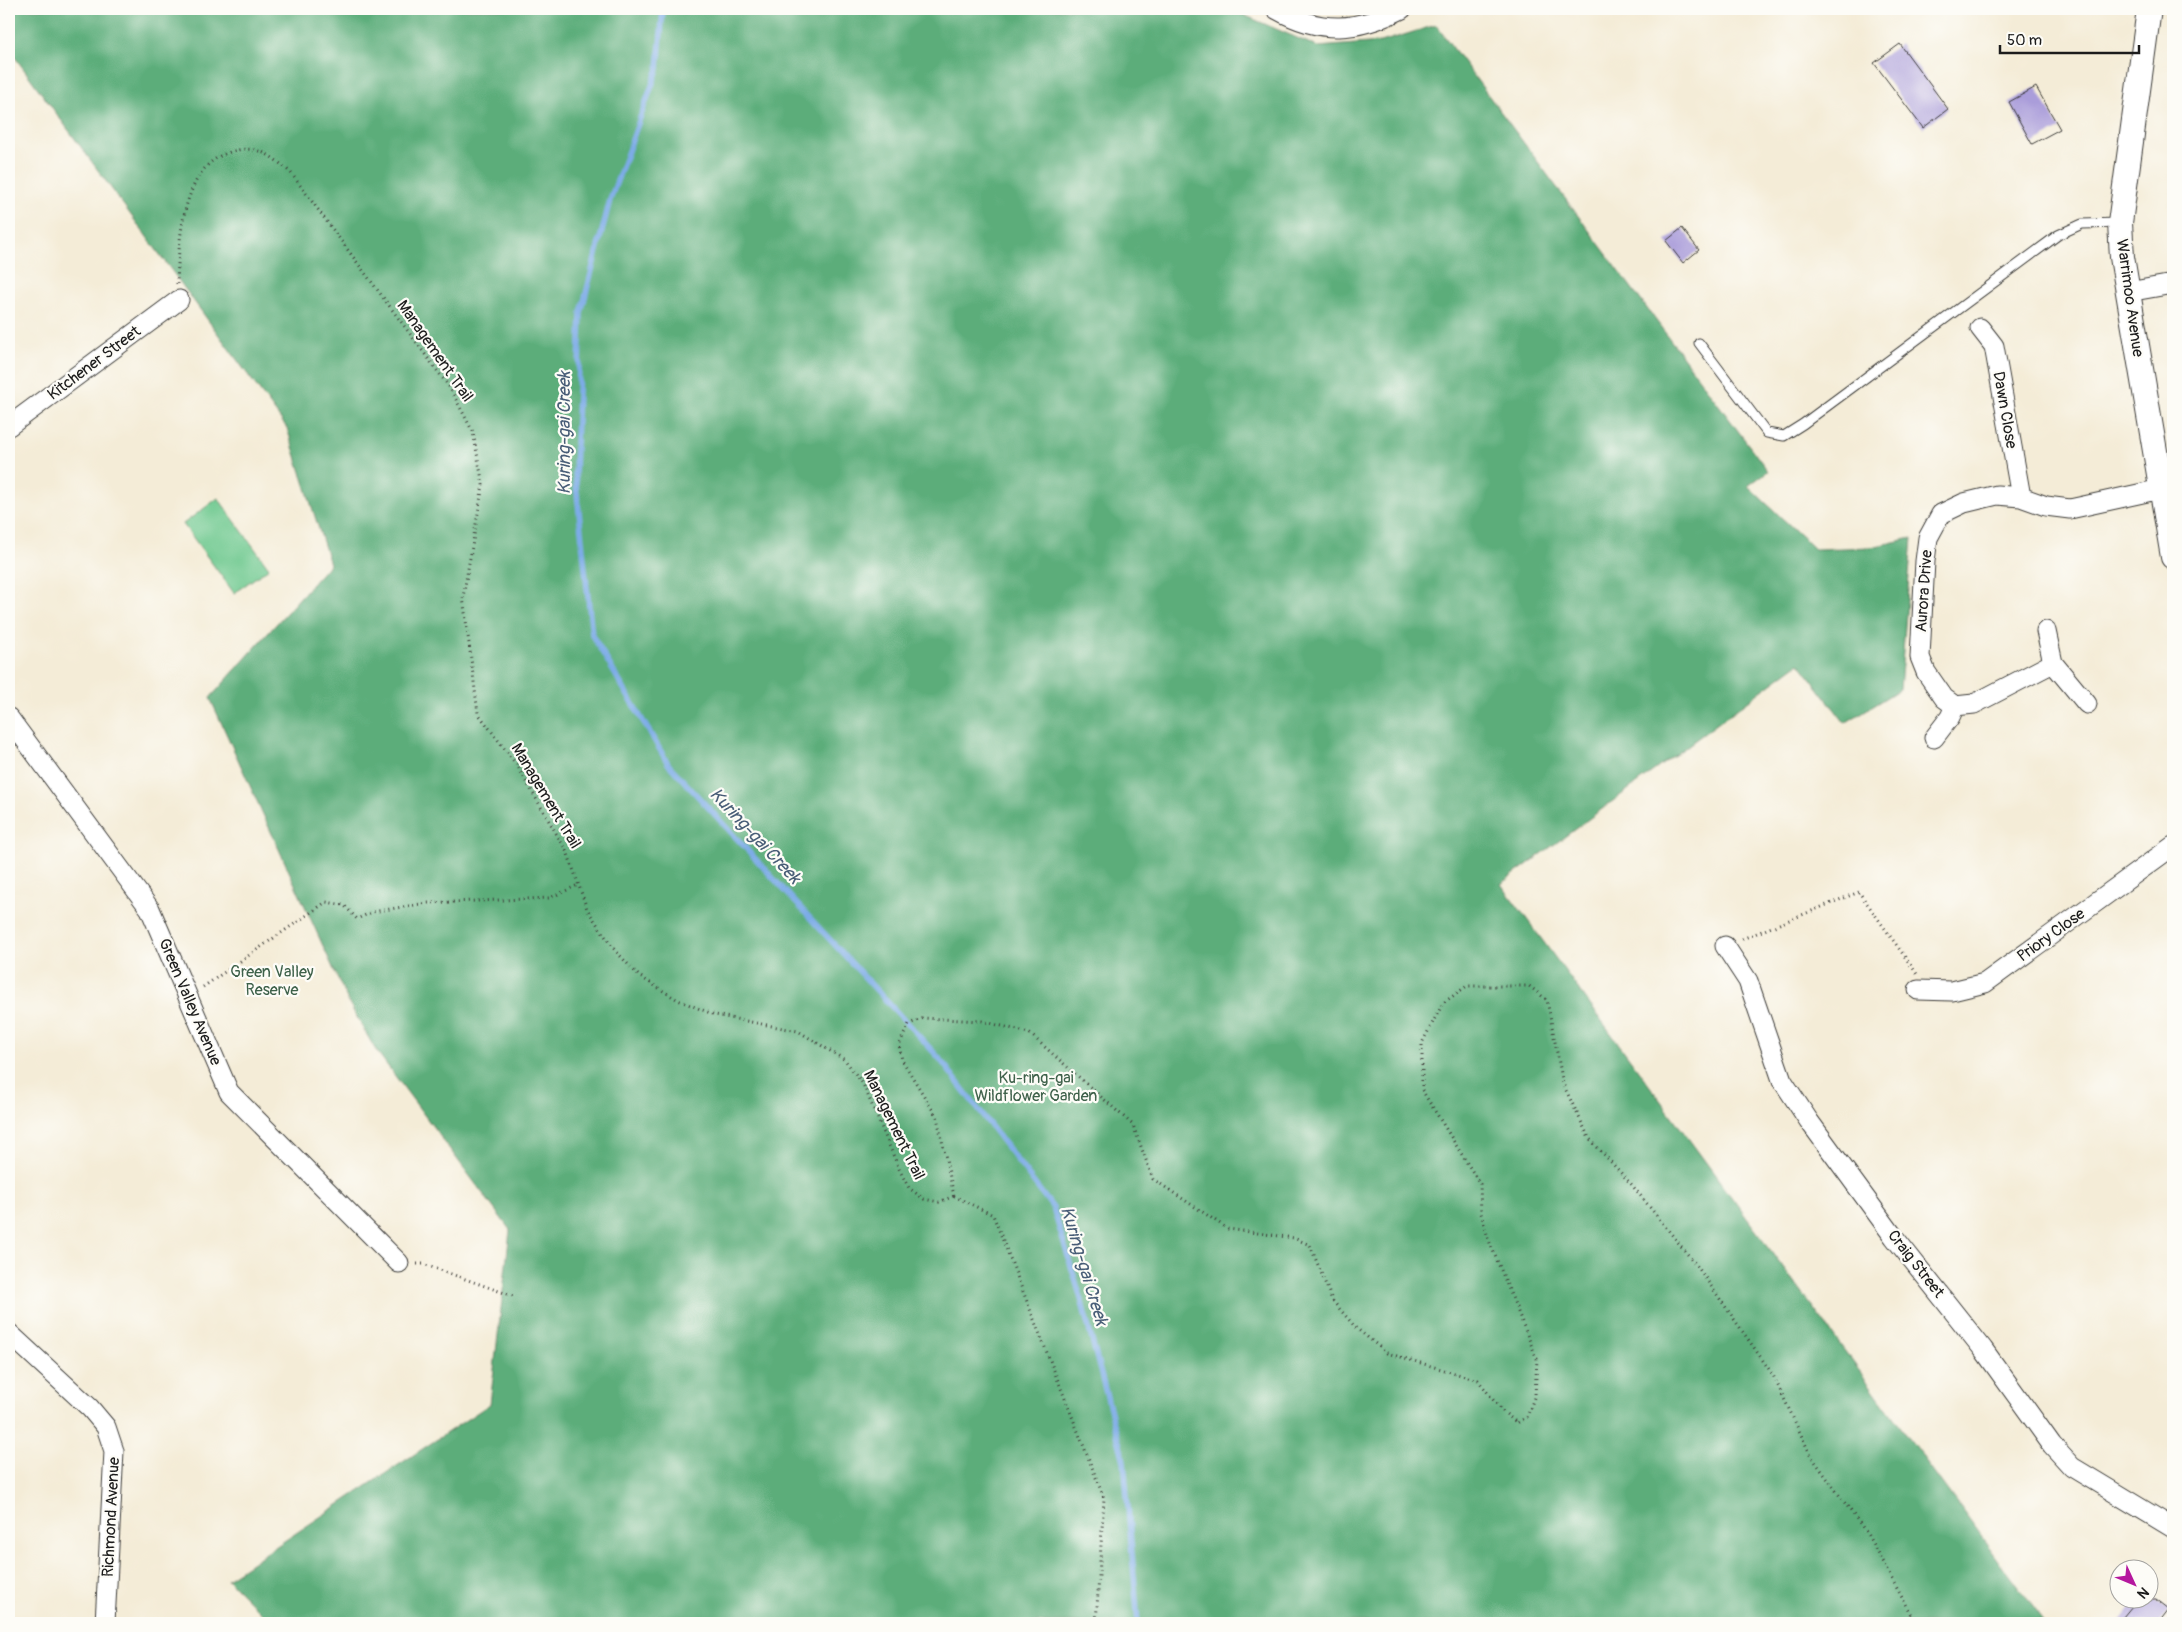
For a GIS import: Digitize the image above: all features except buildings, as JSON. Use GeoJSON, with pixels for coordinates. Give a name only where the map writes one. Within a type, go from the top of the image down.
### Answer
{"type":"FeatureCollection","features":[{"type":"Feature","properties":{"kind":"street"},"geometry":{"type":"LineString","coordinates":[[1276,9],[1316,25],[1347,28],[1376,22],[1402,9]]}},
{"type":"Feature","properties":{"kind":"street","name":"Warrimoo Avenue"},"geometry":{"type":"LineString","coordinates":[[2149,9],[2120,223],[2122,257],[2173,557]]}},
{"type":"Feature","properties":{"kind":"street"},"geometry":{"type":"LineString","coordinates":[[2128,292],[2173,284]]}},
{"type":"Feature","properties":{"kind":"street","name":"Kitchener Street"},"geometry":{"type":"LineString","coordinates":[[9,426],[179,300]]}},
{"type":"Feature","properties":{"kind":"street","name":"Dawn Close"},"geometry":{"type":"LineString","coordinates":[[1980,328],[1994,346],[2021,498]]}},
{"type":"Feature","properties":{"kind":"street","name":"Aurora Drive"},"geometry":{"type":"LineString","coordinates":[[1955,706],[1944,698],[1926,672],[1920,657],[1928,538],[1941,514],[1964,503],[1997,495],[2021,498],[2046,506],[2070,509],[2160,489]]}},
{"type":"Feature","properties":{"kind":"street"},"geometry":{"type":"LineString","coordinates":[[2046,631],[2053,663],[2087,704]]}},
{"type":"Feature","properties":{"kind":"street"},"geometry":{"type":"LineString","coordinates":[[1934,738],[1950,718],[1955,706],[1974,704],[2053,663]]}},
{"type":"Feature","properties":{"kind":"street","name":"Green Valley Avenue"},"geometry":{"type":"LineString","coordinates":[[9,718],[150,909],[229,1092],[399,1263]]}},
{"type":"Feature","properties":{"kind":"street","name":"Priory Close"},"geometry":{"type":"LineString","coordinates":[[1923,990],[1952,991],[1985,983],[2173,846]]}},
{"type":"Feature","properties":{"kind":"street","name":"Craig Street"},"geometry":{"type":"LineString","coordinates":[[1724,946],[1748,982],[1782,1080],[1809,1121],[1894,1237],[1983,1349],[2052,1445],[2072,1467],[2173,1528]]}},
{"type":"Feature","properties":{"kind":"street","name":"Richmond Avenue"},"geometry":{"type":"LineString","coordinates":[[9,1333],[90,1408],[106,1426],[114,1451],[105,1623]]}},
{"type":"Feature","properties":{"kind":"lane"},"geometry":{"type":"LineString","coordinates":[[1699,343],[1766,433],[1784,436],[1803,424],[2058,234],[2082,224],[2120,223]]}},
{"type":"Feature","properties":{"kind":"path","name":"Management Trail"},"geometry":{"type":"LineString","coordinates":[[179,300],[177,287],[178,247],[186,205],[199,174],[217,156],[242,148],[268,153],[291,173],[450,388],[473,432],[483,485],[462,597],[478,713],[523,775],[568,854],[587,909],[613,948],[639,976],[678,1000],[715,1015],[798,1031],[845,1060],[863,1084],[909,1188],[924,1199],[939,1202],[954,1196]]}},
{"type":"Feature","properties":{"kind":"path"},"geometry":{"type":"LineString","coordinates":[[188,998],[326,902],[344,905],[357,919],[372,912],[427,903],[550,898],[579,885]]}},
{"type":"Feature","properties":{"kind":"path"},"geometry":{"type":"LineString","coordinates":[[1724,946],[1859,892],[1923,990]]}},
{"type":"Feature","properties":{"kind":"path"},"geometry":{"type":"LineString","coordinates":[[1096,1623],[1104,1498],[993,1216],[954,1196],[937,1117],[902,1060],[899,1045],[909,1024],[924,1018],[982,1021],[1029,1033],[1133,1125],[1153,1179],[1228,1229],[1294,1238],[1310,1246],[1332,1300],[1356,1328],[1387,1353],[1478,1380],[1501,1410],[1517,1422],[1527,1417],[1535,1395],[1537,1358],[1488,1238],[1481,1213],[1480,1184],[1422,1090],[1422,1043],[1443,1003],[1467,986],[1529,986],[1547,1000],[1564,1084],[1589,1138],[1632,1185],[1697,1266],[1773,1374],[1811,1456],[1866,1532],[1916,1623]]}},
{"type":"Feature","properties":{"kind":"path"},"geometry":{"type":"LineString","coordinates":[[399,1263],[423,1264],[512,1296]]}},
{"type":"Feature","properties":{"kind":"green space","name":"Ku-ring-gai Wildflower Garden"},"geometry":{"type":"Polygon","coordinates":[[[9,9],[1230,9],[1318,47],[1381,42],[1436,25],[1768,471],[1748,486],[1815,549],[1871,547],[1912,538],[1900,689],[1845,723],[1799,663],[1501,884],[2045,1623],[271,1623],[227,1579],[490,1404],[510,1230],[375,1049],[349,1003],[210,698],[330,564],[287,428],[9,49],[9,9]]]}},
{"type":"Feature","properties":{"kind":"green space"},"geometry":{"type":"Polygon","coordinates":[[[218,498],[269,568],[234,593],[183,524],[218,498]]]}},
{"type":"Feature","properties":{"kind":"waterway","name":"Kuring-gai Creek"},"geometry":{"type":"LineString","coordinates":[[663,9],[658,69],[610,200],[581,313],[575,474],[592,635],[669,765],[940,1059],[1053,1208],[1080,1295],[1124,1461],[1138,1623]]}},
{"type":"Feature","properties":{"kind":"park label","name":"Green Valley Reserve"},"geometry":{"type":"Point","coordinates":[272,981]}}]}
